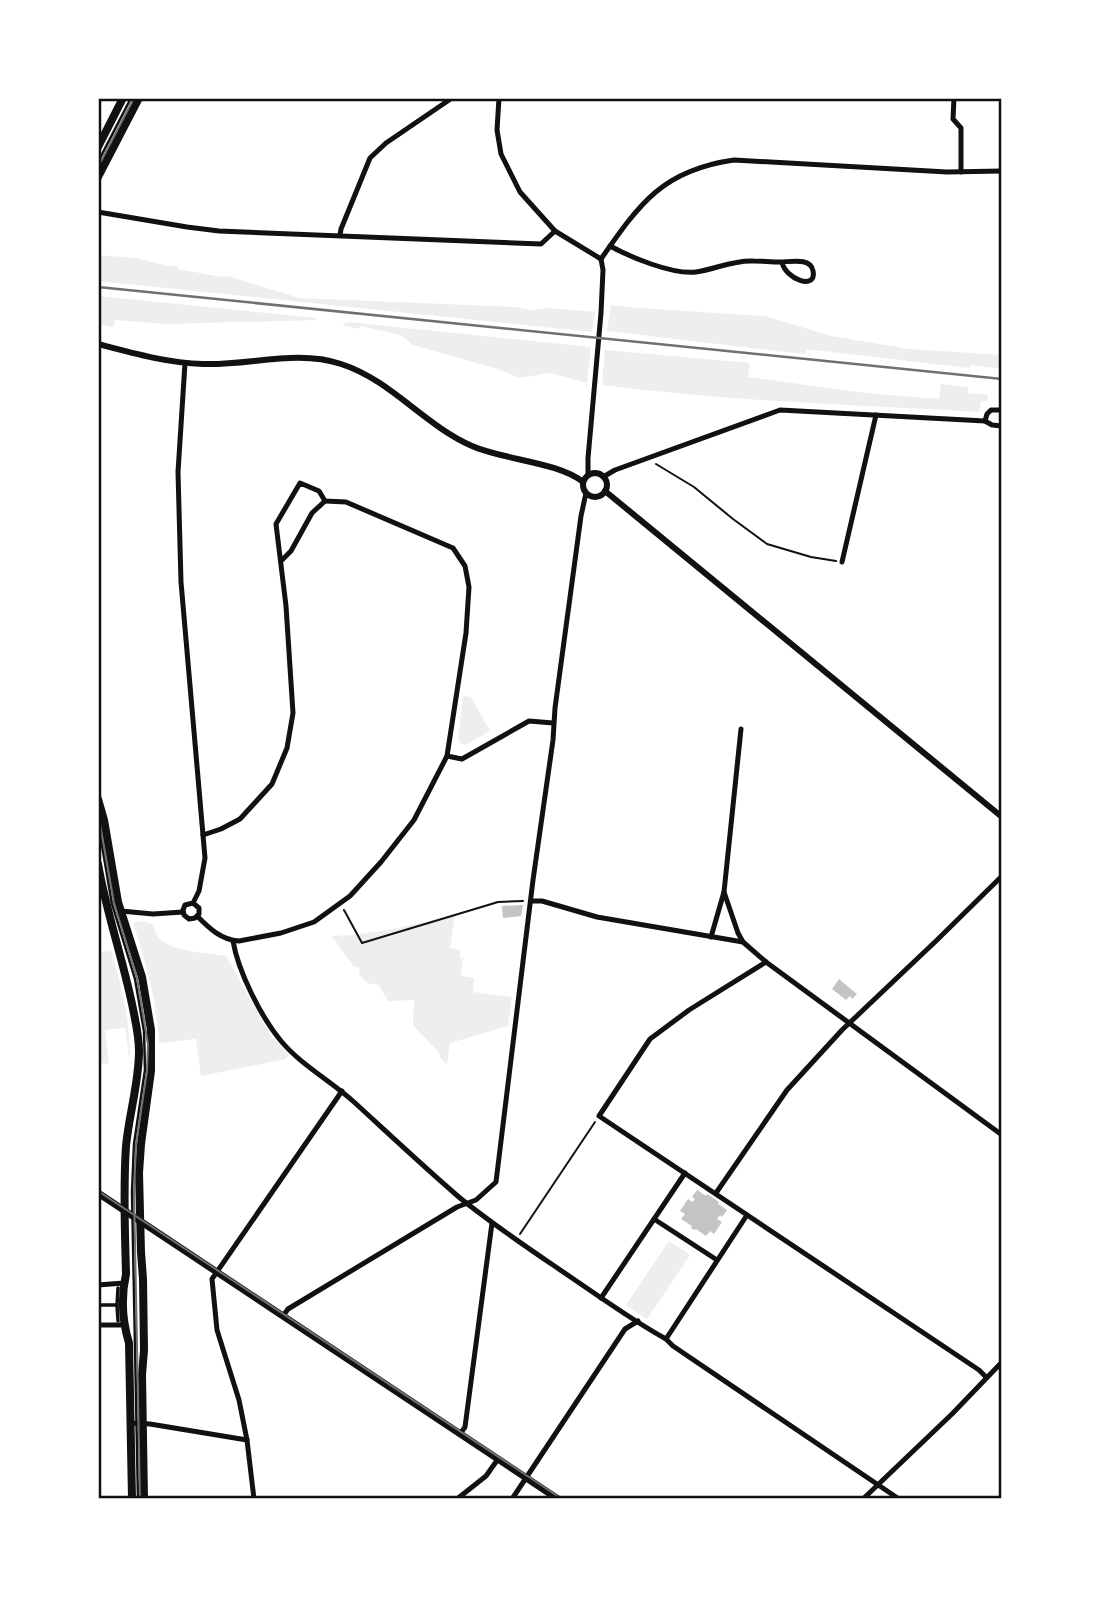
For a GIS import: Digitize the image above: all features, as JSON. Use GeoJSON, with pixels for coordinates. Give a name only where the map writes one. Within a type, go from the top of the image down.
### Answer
{"type":"FeatureCollection","features":[{"type":"Feature","properties":{"kind":"main road"},"geometry":{"type":"LineString","coordinates":[[98,147],[123,98]]}},
{"type":"Feature","properties":{"kind":"main road"},"geometry":{"type":"LineString","coordinates":[[98,177],[139,98]]}},
{"type":"Feature","properties":{"kind":"main road"},"geometry":{"type":"LineString","coordinates":[[98,799],[121,911],[142,977],[151,1030],[151,1071],[127,1274],[121,1286],[121,1323],[129,1343],[145,1499]]}},
{"type":"Feature","properties":{"kind":"main road"},"geometry":{"type":"LineString","coordinates":[[98,864],[100,890],[128,982],[139,1051],[124,1180],[143,1279],[144,1350],[132,1499]]}},
{"type":"Feature","properties":{"kind":"main road"},"geometry":{"type":"LineString","coordinates":[[98,1193],[558,1499]]}},
{"type":"Feature","properties":{"kind":"street"},"geometry":{"type":"LineString","coordinates":[[340,235],[370,159],[386,143],[452,98]]}},
{"type":"Feature","properties":{"kind":"street"},"geometry":{"type":"LineString","coordinates":[[499,98],[497,130],[501,154],[520,192],[555,231],[601,259]]}},
{"type":"Feature","properties":{"kind":"street"},"geometry":{"type":"LineString","coordinates":[[954,98],[953,119],[961,128],[961,172]]}},
{"type":"Feature","properties":{"kind":"street"},"geometry":{"type":"LineString","coordinates":[[589,475],[588,458],[601,313],[601,259],[644,202],[659,188],[691,170],[734,160],[961,172],[1002,171]]}},
{"type":"Feature","properties":{"kind":"street"},"geometry":{"type":"LineString","coordinates":[[98,212],[219,231],[541,244],[555,231]]}},
{"type":"Feature","properties":{"kind":"street"},"geometry":{"type":"LineString","coordinates":[[610,246],[628,256],[683,273],[699,272],[744,261],[793,260],[808,264],[812,269],[812,278],[804,282],[796,280],[783,268],[782,262]]}},
{"type":"Feature","properties":{"kind":"street"},"geometry":{"type":"LineString","coordinates":[[98,344],[185,363],[236,363],[304,358],[339,363],[372,377],[424,418],[452,436],[488,453],[562,471],[583,482],[586,494],[553,723],[496,1182],[475,1200],[457,1207],[288,1309],[283,1316]]}},
{"type":"Feature","properties":{"kind":"street"},"geometry":{"type":"LineString","coordinates":[[183,912],[185,905],[193,903],[199,891],[205,858],[179,544],[178,472],[185,363]]}},
{"type":"Feature","properties":{"kind":"street"},"geometry":{"type":"LineString","coordinates":[[603,477],[615,470],[780,410],[985,421],[1002,426]]}},
{"type":"Feature","properties":{"kind":"street"},"geometry":{"type":"LineString","coordinates":[[985,421],[991,410],[1002,410]]}},
{"type":"Feature","properties":{"kind":"street"},"geometry":{"type":"LineString","coordinates":[[842,562],[876,415]]}},
{"type":"Feature","properties":{"kind":"street"},"geometry":{"type":"LineString","coordinates":[[583,482],[589,475],[596,474],[603,477],[606,484],[605,491],[596,497],[586,494]]}},
{"type":"Feature","properties":{"kind":"street"},"geometry":{"type":"LineString","coordinates":[[202,835],[221,830],[240,819],[272,784],[287,748],[293,713],[285,587],[276,524],[300,483],[319,491],[325,501]]}},
{"type":"Feature","properties":{"kind":"street"},"geometry":{"type":"LineString","coordinates":[[605,491],[1002,817]]}},
{"type":"Feature","properties":{"kind":"street"},"geometry":{"type":"LineString","coordinates":[[197,916],[212,931],[233,941],[281,933],[314,922],[350,896],[382,862],[414,820],[447,757],[466,633],[469,587],[465,566],[453,548],[346,502],[325,501],[312,513],[291,551],[282,560]]}},
{"type":"Feature","properties":{"kind":"street"},"geometry":{"type":"LineString","coordinates":[[447,757],[462,759],[529,721],[553,723]]}},
{"type":"Feature","properties":{"kind":"street"},"geometry":{"type":"LineString","coordinates":[[711,937],[724,892],[741,729]]}},
{"type":"Feature","properties":{"kind":"street"},"geometry":{"type":"LineString","coordinates":[[716,1193],[787,1090],[850,1023],[1002,876]]}},
{"type":"Feature","properties":{"kind":"street"},"geometry":{"type":"LineString","coordinates":[[724,892],[743,942],[766,962],[1002,1135]]}},
{"type":"Feature","properties":{"kind":"street"},"geometry":{"type":"LineString","coordinates":[[531,901],[542,901],[597,917],[743,942]]}},
{"type":"Feature","properties":{"kind":"street"},"geometry":{"type":"LineString","coordinates":[[193,903],[199,908],[197,916]]}},
{"type":"Feature","properties":{"kind":"street"},"geometry":{"type":"LineString","coordinates":[[121,911],[153,914],[183,912]]}},
{"type":"Feature","properties":{"kind":"street"},"geometry":{"type":"LineString","coordinates":[[183,912],[189,919],[197,916]]}},
{"type":"Feature","properties":{"kind":"street"},"geometry":{"type":"LineString","coordinates":[[233,941],[245,981],[282,1042],[342,1091],[467,1203],[516,1240],[899,1499]]}},
{"type":"Feature","properties":{"kind":"street"},"geometry":{"type":"LineString","coordinates":[[766,962],[689,1010],[650,1039],[599,1116],[986,1377]]}},
{"type":"Feature","properties":{"kind":"street"},"geometry":{"type":"LineString","coordinates":[[254,1499],[239,1400],[217,1330],[212,1279],[342,1091]]}},
{"type":"Feature","properties":{"kind":"street"},"geometry":{"type":"LineString","coordinates":[[601,1298],[684,1173]]}},
{"type":"Feature","properties":{"kind":"street"},"geometry":{"type":"LineString","coordinates":[[666,1339],[747,1215]]}},
{"type":"Feature","properties":{"kind":"street"},"geometry":{"type":"LineString","coordinates":[[654,1219],[717,1260]]}},
{"type":"Feature","properties":{"kind":"street"},"geometry":{"type":"LineString","coordinates":[[460,1434],[465,1427],[492,1223]]}},
{"type":"Feature","properties":{"kind":"street"},"geometry":{"type":"LineString","coordinates":[[98,1285],[121,1286],[118,1305],[121,1323],[98,1325]]}},
{"type":"Feature","properties":{"kind":"street"},"geometry":{"type":"LineString","coordinates":[[98,1305],[118,1305]]}},
{"type":"Feature","properties":{"kind":"street"},"geometry":{"type":"LineString","coordinates":[[625,1329],[626,1314]]}},
{"type":"Feature","properties":{"kind":"street"},"geometry":{"type":"LineString","coordinates":[[512,1499],[625,1329],[638,1321]]}},
{"type":"Feature","properties":{"kind":"street"},"geometry":{"type":"LineString","coordinates":[[863,1499],[1002,1362]]}},
{"type":"Feature","properties":{"kind":"street"},"geometry":{"type":"LineString","coordinates":[[137,1423],[247,1440]]}},
{"type":"Feature","properties":{"kind":"street"},"geometry":{"type":"LineString","coordinates":[[457,1499],[486,1476],[498,1459]]}},
{"type":"Feature","properties":{"kind":"lane"},"geometry":{"type":"LineString","coordinates":[[98,162],[131,98]]}},
{"type":"Feature","properties":{"kind":"lane"},"geometry":{"type":"LineString","coordinates":[[98,822],[112,904],[135,979],[145,1044],[145,1070],[133,1156],[132,1216]]}},
{"type":"Feature","properties":{"kind":"lane"},"geometry":{"type":"LineString","coordinates":[[137,1423],[138,1499]]}},
{"type":"Feature","properties":{"kind":"path"},"geometry":{"type":"LineString","coordinates":[[653,457],[657,465],[694,487],[767,544],[811,557],[842,562]]}},
{"type":"Feature","properties":{"kind":"path"},"geometry":{"type":"LineString","coordinates":[[347,915],[362,943],[498,902],[531,901]]}},
{"type":"Feature","properties":{"kind":"path"},"geometry":{"type":"LineString","coordinates":[[516,1240],[599,1116]]}},
{"type":"Feature","properties":{"kind":"shaded area"},"geometry":{"type":"Polygon","coordinates":[[[98,255],[136,258],[178,266],[178,269],[228,276],[299,298],[595,312],[592,332],[98,281],[98,255]]]}},
{"type":"Feature","properties":{"kind":"shaded area"},"geometry":{"type":"Polygon","coordinates":[[[98,296],[316,320],[167,324],[116,320],[113,327],[98,324],[98,296]]]}},
{"type":"Feature","properties":{"kind":"shaded area"},"geometry":{"type":"Polygon","coordinates":[[[611,305],[765,316],[831,336],[909,349],[1002,355],[1001,369],[970,365],[969,368],[806,349],[805,354],[607,331],[611,305]]]}},
{"type":"Feature","properties":{"kind":"shaded area"},"geometry":{"type":"Polygon","coordinates":[[[348,322],[591,347],[587,383],[550,373],[519,378],[498,369],[413,345],[401,335],[342,325],[348,322]]]}},
{"type":"Feature","properties":{"kind":"shaded area"},"geometry":{"type":"Polygon","coordinates":[[[605,350],[750,363],[748,377],[866,393],[939,399],[941,384],[968,387],[968,393],[988,395],[987,401],[981,401],[979,412],[743,399],[602,385],[605,350]]]}},
{"type":"Feature","properties":{"kind":"shaded area"},"geometry":{"type":"Polygon","coordinates":[[[463,696],[471,697],[490,731],[465,745],[458,739],[463,696]]]}},
{"type":"Feature","properties":{"kind":"shaded area"},"geometry":{"type":"Polygon","coordinates":[[[455,916],[450,948],[460,950],[460,958],[463,959],[461,976],[474,978],[473,992],[512,997],[508,1026],[450,1043],[447,1065],[413,1025],[414,1000],[388,1001],[379,985],[367,983],[359,974],[358,967],[354,967],[332,936],[379,931],[455,916]]]}},
{"type":"Feature","properties":{"kind":"shaded area"},"geometry":{"type":"Polygon","coordinates":[[[142,921],[153,924],[158,937],[174,947],[226,956],[271,1036],[289,1054],[286,1059],[201,1076],[196,1039],[159,1043],[150,982],[133,923],[142,921]]]}},
{"type":"Feature","properties":{"kind":"shaded area"},"geometry":{"type":"Polygon","coordinates":[[[111,950],[124,1003],[130,1056],[125,1028],[105,1030],[109,1064],[101,1063],[98,1047],[98,953],[111,950]]]}},
{"type":"Feature","properties":{"kind":"shaded area"},"geometry":{"type":"Polygon","coordinates":[[[669,1241],[690,1255],[647,1319],[626,1305],[669,1241]]]}},
{"type":"Feature","properties":{"kind":"building"},"geometry":{"type":"Polygon","coordinates":[[[523,905],[521,916],[503,918],[502,906],[523,905]]]}},
{"type":"Feature","properties":{"kind":"building"},"geometry":{"type":"Polygon","coordinates":[[[839,979],[857,994],[852,999],[850,996],[846,1000],[832,989],[839,979]]]}},
{"type":"Feature","properties":{"kind":"building"},"geometry":{"type":"Polygon","coordinates":[[[697,1190],[719,1202],[718,1204],[727,1210],[717,1219],[722,1222],[714,1234],[710,1231],[706,1236],[681,1219],[685,1214],[680,1211],[688,1199],[692,1202],[695,1199],[692,1197],[697,1190]]]}},
{"type":"Feature","properties":{"kind":"tram line"},"geometry":{"type":"LineString","coordinates":[[98,167],[134,98]]}},
{"type":"Feature","properties":{"kind":"tram line"},"geometry":{"type":"LineString","coordinates":[[98,813],[114,903],[137,978],[148,1044],[147,1071],[136,1144],[134,1192],[140,1499]]}},
{"type":"Feature","properties":{"kind":"tram line"},"geometry":{"type":"LineString","coordinates":[[98,1191],[562,1499]]}},
{"type":"Feature","properties":{"kind":"railway"},"geometry":{"type":"LineString","coordinates":[[98,287],[1002,379]]}}]}
